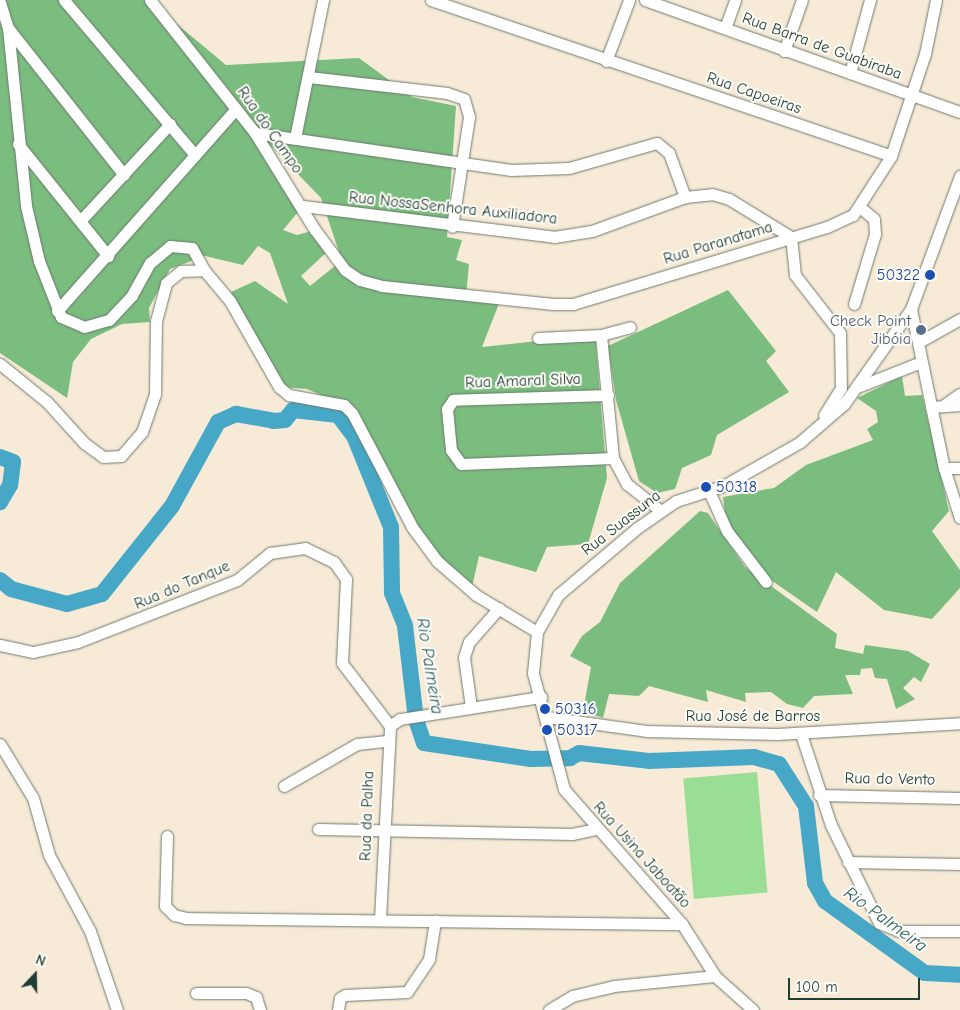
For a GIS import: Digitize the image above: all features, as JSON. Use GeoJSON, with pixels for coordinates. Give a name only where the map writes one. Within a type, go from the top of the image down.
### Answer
{"type":"FeatureCollection","features":[{"type":"Feature","properties":{"kind":"street"},"geometry":{"type":"LineString","coordinates":[[64,0],[195,155]]}},
{"type":"Feature","properties":{"kind":"street","name":"Rua do Campo"},"geometry":{"type":"LineString","coordinates":[[150,0],[255,133],[303,206],[329,250],[360,280]]}},
{"type":"Feature","properties":{"kind":"street"},"geometry":{"type":"LineString","coordinates":[[295,138],[309,77],[323,0]]}},
{"type":"Feature","properties":{"kind":"street","name":"Rua Capoeiras"},"geometry":{"type":"LineString","coordinates":[[431,0],[606,61],[891,156]]}},
{"type":"Feature","properties":{"kind":"street"},"geometry":{"type":"LineString","coordinates":[[606,61],[629,0]]}},
{"type":"Feature","properties":{"kind":"street","name":"Rua Barra de Guabiraba"},"geometry":{"type":"LineString","coordinates":[[645,0],[960,112]]}},
{"type":"Feature","properties":{"kind":"street"},"geometry":{"type":"LineString","coordinates":[[725,28],[735,0]]}},
{"type":"Feature","properties":{"kind":"street"},"geometry":{"type":"LineString","coordinates":[[784,50],[802,0]]}},
{"type":"Feature","properties":{"kind":"street"},"geometry":{"type":"LineString","coordinates":[[850,73],[870,0]]}},
{"type":"Feature","properties":{"kind":"street"},"geometry":{"type":"LineString","coordinates":[[854,304],[875,234],[874,219],[861,208],[891,156],[911,95],[936,0]]}},
{"type":"Feature","properties":{"kind":"street"},"geometry":{"type":"LineString","coordinates":[[0,2],[8,28],[17,144],[39,261],[57,311],[68,323],[84,327],[109,320],[132,295],[150,262],[170,246],[192,248],[204,270],[230,301],[271,379],[289,394],[332,401],[352,412],[426,548],[452,576],[536,632]]}},
{"type":"Feature","properties":{"kind":"street"},"geometry":{"type":"LineString","coordinates":[[8,28],[124,175]]}},
{"type":"Feature","properties":{"kind":"street"},"geometry":{"type":"LineString","coordinates":[[309,77],[447,93],[464,100],[469,117],[452,227]]}},
{"type":"Feature","properties":{"kind":"street"},"geometry":{"type":"LineString","coordinates":[[57,311],[108,256],[236,110]]}},
{"type":"Feature","properties":{"kind":"street"},"geometry":{"type":"LineString","coordinates":[[81,220],[170,124]]}},
{"type":"Feature","properties":{"kind":"street"},"geometry":{"type":"LineString","coordinates":[[255,133],[511,170],[569,168],[657,143],[669,152],[685,197]]}},
{"type":"Feature","properties":{"kind":"street"},"geometry":{"type":"LineString","coordinates":[[17,144],[81,220],[108,256]]}},
{"type":"Feature","properties":{"kind":"street","name":"Rua Suassuna"},"geometry":{"type":"LineString","coordinates":[[557,762],[556,749],[532,661],[536,632],[558,595],[661,511],[740,477],[800,442],[860,386],[912,309],[960,176]]}},
{"type":"Feature","properties":{"kind":"street","name":"Rua NossaSenhora Auxiliadora"},"geometry":{"type":"LineString","coordinates":[[303,206],[452,227],[569,236],[685,197],[712,194],[729,198],[792,238]]}},
{"type":"Feature","properties":{"kind":"street","name":"Rua Paranatama"},"geometry":{"type":"LineString","coordinates":[[360,280],[524,304],[573,304],[828,227],[861,208]]}},
{"type":"Feature","properties":{"kind":"street"},"geometry":{"type":"LineString","coordinates":[[792,238],[795,276],[835,323],[843,368],[837,398],[800,442]]}},
{"type":"Feature","properties":{"kind":"street"},"geometry":{"type":"LineString","coordinates":[[0,364],[47,402],[84,443],[103,457],[121,456],[142,432],[155,394],[156,321],[166,283],[181,271],[204,270]]}},
{"type":"Feature","properties":{"kind":"street"},"geometry":{"type":"LineString","coordinates":[[912,309],[921,362],[944,468],[960,518]]}},
{"type":"Feature","properties":{"kind":"street"},"geometry":{"type":"LineString","coordinates":[[919,342],[960,319]]}},
{"type":"Feature","properties":{"kind":"street"},"geometry":{"type":"LineString","coordinates":[[538,338],[601,335],[630,327]]}},
{"type":"Feature","properties":{"kind":"street"},"geometry":{"type":"LineString","coordinates":[[601,335],[613,458],[627,484],[661,511]]}},
{"type":"Feature","properties":{"kind":"street"},"geometry":{"type":"LineString","coordinates":[[860,386],[921,362]]}},
{"type":"Feature","properties":{"kind":"street"},"geometry":{"type":"LineString","coordinates":[[944,405],[960,394]]}},
{"type":"Feature","properties":{"kind":"street","name":"Rua Amaral Silva"},"geometry":{"type":"LineString","coordinates":[[608,396],[453,400],[448,404],[448,418],[451,450],[461,464],[613,458]]}},
{"type":"Feature","properties":{"kind":"street"},"geometry":{"type":"LineString","coordinates":[[931,406],[960,405]]}},
{"type":"Feature","properties":{"kind":"street"},"geometry":{"type":"LineString","coordinates":[[944,468],[960,468]]}},
{"type":"Feature","properties":{"kind":"street"},"geometry":{"type":"LineString","coordinates":[[708,490],[727,531],[766,582]]}},
{"type":"Feature","properties":{"kind":"street","name":"Rua do Tanque"},"geometry":{"type":"LineString","coordinates":[[0,645],[33,652],[78,642],[237,580],[270,553],[305,548],[334,562],[346,579],[342,663],[395,723]]}},
{"type":"Feature","properties":{"kind":"street"},"geometry":{"type":"LineString","coordinates":[[471,707],[464,657],[469,642],[499,608]]}},
{"type":"Feature","properties":{"kind":"street"},"geometry":{"type":"LineString","coordinates":[[395,723],[471,707],[541,697]]}},
{"type":"Feature","properties":{"kind":"street","name":"Rua José de Barros"},"geometry":{"type":"LineString","coordinates":[[547,717],[646,731],[801,734],[960,723]]}},
{"type":"Feature","properties":{"kind":"street","name":"Rua da Palha"},"geometry":{"type":"LineString","coordinates":[[380,919],[386,741],[395,723]]}},
{"type":"Feature","properties":{"kind":"street"},"geometry":{"type":"LineString","coordinates":[[801,734],[819,795],[871,911],[885,927],[960,931]]}},
{"type":"Feature","properties":{"kind":"street"},"geometry":{"type":"LineString","coordinates":[[284,786],[357,744],[386,741]]}},
{"type":"Feature","properties":{"kind":"street"},"geometry":{"type":"LineString","coordinates":[[0,744],[33,798],[49,855],[90,931],[117,1010]]}},
{"type":"Feature","properties":{"kind":"street","name":"Rua Usina Jaboatão"},"geometry":{"type":"LineString","coordinates":[[557,762],[564,789],[596,829],[640,872],[682,924],[714,976],[753,1010]]}},
{"type":"Feature","properties":{"kind":"street","name":"Rua do Vento"},"geometry":{"type":"LineString","coordinates":[[819,795],[960,798]]}},
{"type":"Feature","properties":{"kind":"street"},"geometry":{"type":"LineString","coordinates":[[318,829],[383,832],[572,834],[596,829]]}},
{"type":"Feature","properties":{"kind":"street"},"geometry":{"type":"LineString","coordinates":[[166,836],[164,897],[174,915],[682,924]]}},
{"type":"Feature","properties":{"kind":"street"},"geometry":{"type":"LineString","coordinates":[[848,862],[960,864]]}},
{"type":"Feature","properties":{"kind":"street"},"geometry":{"type":"LineString","coordinates":[[338,1010],[340,998],[345,995],[407,992],[429,958],[435,920]]}},
{"type":"Feature","properties":{"kind":"street"},"geometry":{"type":"LineString","coordinates":[[549,1010],[572,996],[614,986],[714,976]]}},
{"type":"Feature","properties":{"kind":"street"},"geometry":{"type":"LineString","coordinates":[[196,993],[246,993],[256,997],[260,1010]]}},
{"type":"Feature","properties":{"kind":"green space"},"geometry":{"type":"Polygon","coordinates":[[[0,0],[148,0],[226,65],[359,58],[412,97],[456,106],[447,237],[462,240],[456,260],[469,264],[466,296],[500,301],[482,347],[595,335],[607,478],[588,544],[547,547],[536,572],[479,556],[471,591],[429,551],[344,405],[307,389],[279,387],[231,292],[255,281],[288,304],[270,253],[258,246],[243,265],[205,256],[170,269],[149,308],[150,322],[122,324],[91,339],[73,362],[67,398],[0,353],[0,0]],[[242,116],[303,206],[283,230],[297,235],[315,230],[329,250],[301,276],[310,286],[335,266],[345,270],[321,198],[242,116]]]}},
{"type":"Feature","properties":{"kind":"green space"},"geometry":{"type":"Polygon","coordinates":[[[728,290],[776,351],[766,361],[789,392],[717,435],[711,455],[682,468],[675,489],[657,493],[639,481],[616,400],[608,346],[728,290]]]}},
{"type":"Feature","properties":{"kind":"green space"},"geometry":{"type":"Polygon","coordinates":[[[902,376],[905,396],[922,395],[949,511],[932,531],[960,570],[960,588],[932,619],[884,610],[836,572],[817,612],[768,578],[726,521],[723,497],[774,488],[806,465],[873,440],[867,429],[878,422],[876,411],[857,398],[902,376]]]}},
{"type":"Feature","properties":{"kind":"green space"},"geometry":{"type":"Polygon","coordinates":[[[700,511],[708,513],[745,567],[837,634],[835,648],[863,654],[865,645],[908,651],[930,664],[921,682],[914,677],[903,688],[915,699],[896,709],[887,679],[875,678],[872,668],[861,669],[860,675],[845,675],[853,694],[814,696],[803,708],[787,704],[771,692],[745,693],[746,702],[706,690],[708,702],[649,686],[639,696],[609,694],[603,718],[583,711],[591,667],[570,656],[582,636],[600,622],[620,583],[700,511]]]}},
{"type":"Feature","properties":{"kind":"green space"},"geometry":{"type":"Polygon","coordinates":[[[757,772],[768,893],[694,899],[683,778],[757,772]]]}},
{"type":"Feature","properties":{"kind":"waterway","name":"Rio Palmeira"},"geometry":{"type":"LineString","coordinates":[[0,580],[11,589],[67,604],[102,594],[172,506],[218,422],[236,414],[274,421],[285,420],[293,410],[338,415],[354,436],[391,527],[392,593],[405,626],[416,720],[424,743],[531,759],[570,758],[579,753],[649,761],[754,757],[779,764],[806,806],[815,883],[825,901],[925,973],[960,975]]}},
{"type":"Feature","properties":{"kind":"waterway","name":"Rio Palmeira"},"geometry":{"type":"LineString","coordinates":[[0,457],[13,462],[10,485],[0,502]]}},
{"type":"Feature","properties":{"kind":"place","name":"50322"},"geometry":{"type":"Point","coordinates":[930,275]}},
{"type":"Feature","properties":{"kind":"place","name":"Check Point Jibóia"},"geometry":{"type":"Point","coordinates":[921,330]}},
{"type":"Feature","properties":{"kind":"place","name":"50318"},"geometry":{"type":"Point","coordinates":[706,487]}},
{"type":"Feature","properties":{"kind":"place","name":"50316"},"geometry":{"type":"Point","coordinates":[545,709]}},
{"type":"Feature","properties":{"kind":"place","name":"50317"},"geometry":{"type":"Point","coordinates":[547,730]}}]}
